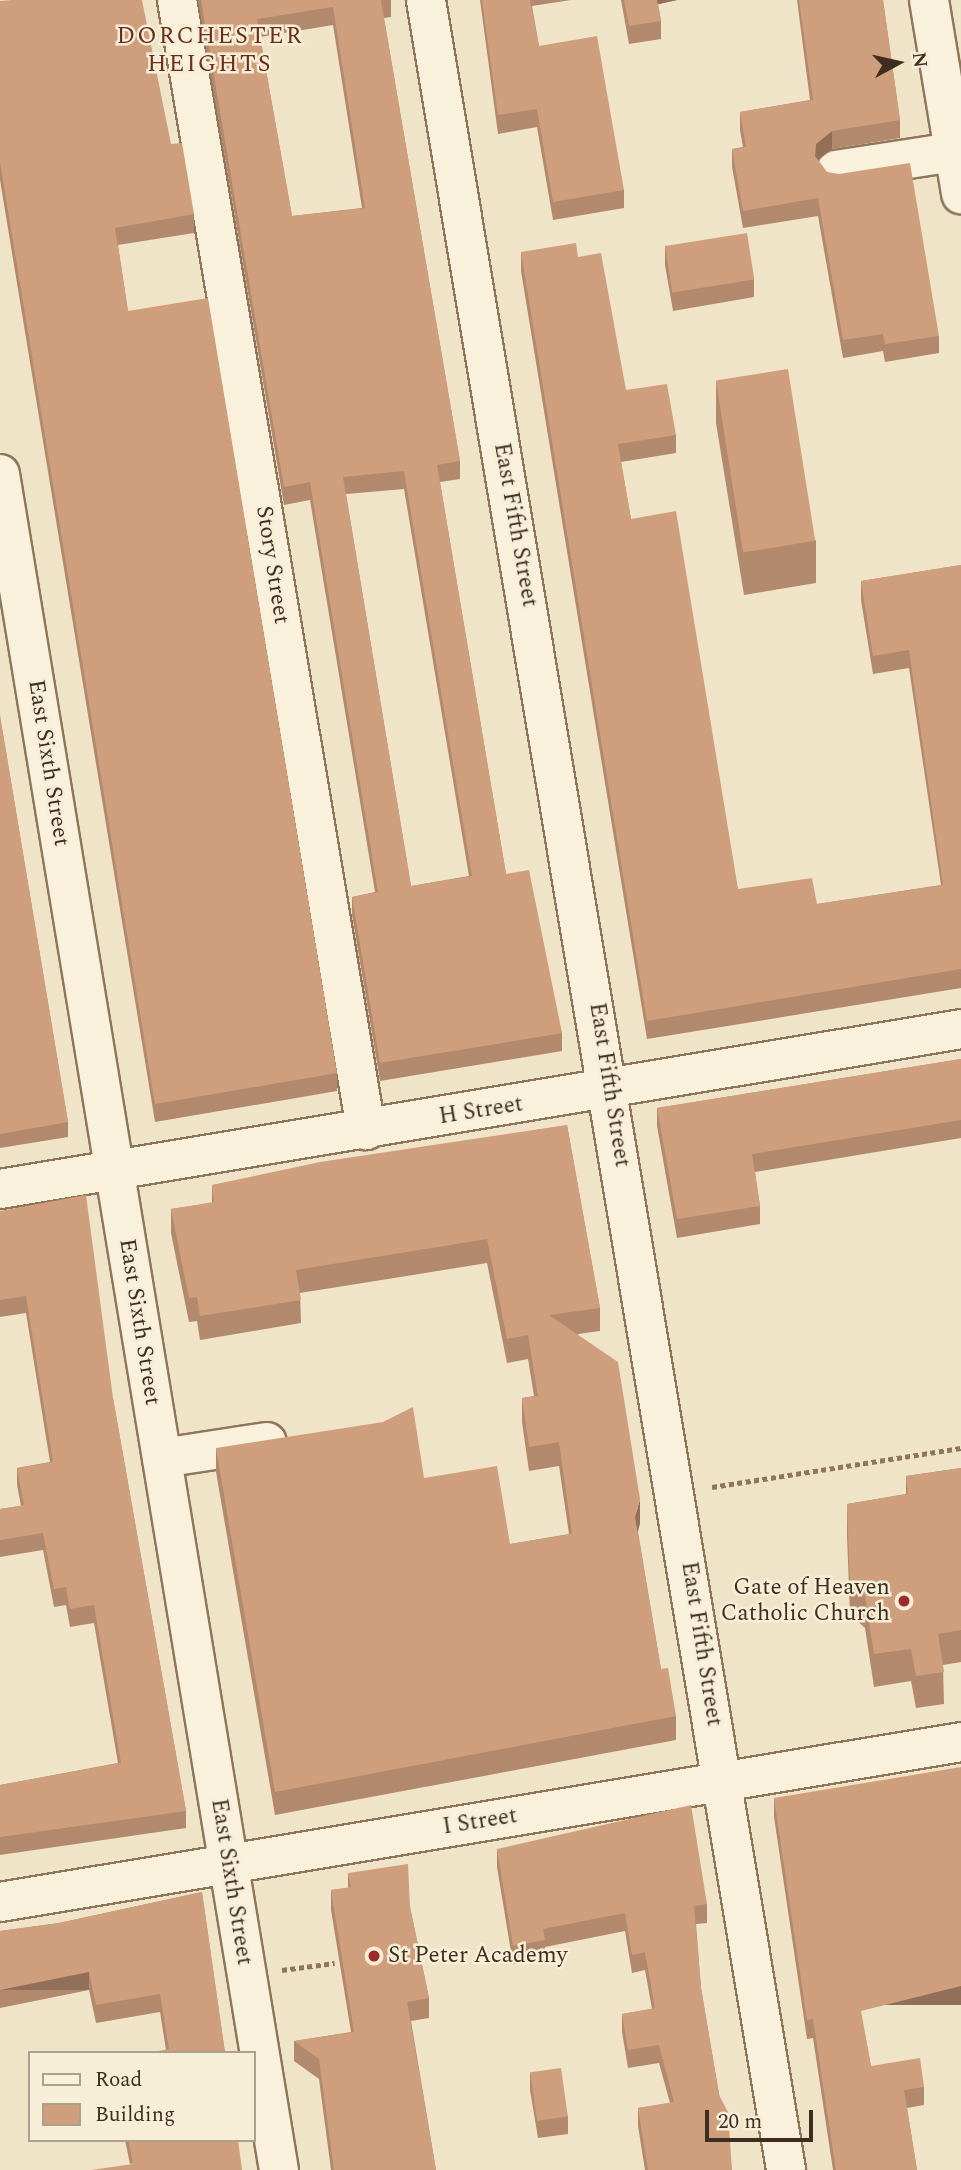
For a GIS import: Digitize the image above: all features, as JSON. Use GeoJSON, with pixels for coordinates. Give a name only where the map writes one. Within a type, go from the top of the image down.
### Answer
{"type":"FeatureCollection","features":[{"type":"Feature","properties":{"kind":"street","name":"Story Street"},"geometry":{"type":"LineString","coordinates":[[177,0],[366,1130]]}},
{"type":"Feature","properties":{"kind":"street","name":"East Fifth Street"},"geometry":{"type":"LineString","coordinates":[[426,0],[610,1090],[786,2170]]}},
{"type":"Feature","properties":{"kind":"street"},"geometry":{"type":"LineString","coordinates":[[929,0],[961,194]]}},
{"type":"Feature","properties":{"kind":"street"},"geometry":{"type":"LineString","coordinates":[[836,170],[954,152]]}},
{"type":"Feature","properties":{"kind":"street","name":"East Sixth Street"},"geometry":{"type":"LineString","coordinates":[[0,474],[279,2170]]}},
{"type":"Feature","properties":{"kind":"street","name":"H Street"},"geometry":{"type":"LineString","coordinates":[[0,1189],[610,1090],[961,1028]]}},
{"type":"Feature","properties":{"kind":"street"},"geometry":{"type":"LineString","coordinates":[[162,1458],[298,1437]]}},
{"type":"Feature","properties":{"kind":"street","name":"I Street"},"geometry":{"type":"LineString","coordinates":[[0,1902],[961,1742]]}},
{"type":"Feature","properties":{"kind":"path"},"geometry":{"type":"LineString","coordinates":[[712,1487],[961,1448]]}},
{"type":"Feature","properties":{"kind":"path"},"geometry":{"type":"LineString","coordinates":[[247,1975],[335,1963]]}},
{"type":"Feature","properties":{"kind":"building"},"geometry":{"type":"Polygon","coordinates":[[[142,0],[171,144],[182,143],[194,214],[115,228],[128,311],[208,298],[337,1073],[155,1104],[0,162],[0,1],[142,0]]]}},
{"type":"Feature","properties":{"kind":"building"},"geometry":{"type":"Polygon","coordinates":[[[201,0],[383,0],[381,1],[460,461],[437,465],[506,874],[529,870],[562,1033],[380,1063],[352,897],[378,892],[310,482],[284,487],[201,0]],[[333,7],[257,19],[292,216],[365,208],[333,7]],[[404,471],[343,477],[411,886],[472,876],[404,471]]]}},
{"type":"Feature","properties":{"kind":"building"},"geometry":{"type":"Polygon","coordinates":[[[482,0],[530,0],[539,46],[597,36],[624,190],[553,202],[537,109],[498,115],[482,0]]]}},
{"type":"Feature","properties":{"kind":"building"},"geometry":{"type":"Polygon","coordinates":[[[624,0],[657,0],[661,21],[629,26],[624,0]]]}},
{"type":"Feature","properties":{"kind":"building"},"geometry":{"type":"Polygon","coordinates":[[[799,0],[883,0],[900,120],[832,131],[816,144],[815,156],[827,172],[839,174],[910,163],[939,336],[885,344],[883,334],[843,340],[818,198],[743,211],[732,149],[746,147],[740,112],[813,100],[799,0]]]}},
{"type":"Feature","properties":{"kind":"building"},"geometry":{"type":"Polygon","coordinates":[[[747,233],[754,279],[672,292],[665,246],[747,233]]]}},
{"type":"Feature","properties":{"kind":"building"},"geometry":{"type":"Polygon","coordinates":[[[576,243],[578,257],[601,253],[626,390],[667,384],[676,435],[618,444],[631,519],[676,511],[738,889],[812,878],[817,904],[943,885],[909,650],[873,656],[861,581],[961,565],[961,969],[647,1021],[521,252],[576,243]]]}},
{"type":"Feature","properties":{"kind":"building"},"geometry":{"type":"Polygon","coordinates":[[[788,369],[815,541],[743,552],[716,380],[788,369]]]}},
{"type":"Feature","properties":{"kind":"building"},"geometry":{"type":"Polygon","coordinates":[[[0,716],[68,1122],[0,1134],[0,716]]]}},
{"type":"Feature","properties":{"kind":"building"},"geometry":{"type":"Polygon","coordinates":[[[961,1059],[961,1120],[752,1154],[760,1206],[677,1219],[657,1108],[961,1059]]]}},
{"type":"Feature","properties":{"kind":"building"},"geometry":{"type":"Polygon","coordinates":[[[567,1125],[600,1308],[549,1315],[618,1362],[640,1499],[635,1517],[661,1669],[668,1668],[676,1716],[275,1792],[216,1448],[383,1422],[413,1407],[424,1478],[497,1466],[510,1544],[572,1534],[559,1442],[529,1447],[522,1398],[538,1396],[528,1335],[507,1339],[487,1239],[296,1270],[301,1300],[200,1316],[197,1297],[189,1298],[171,1209],[214,1202],[212,1185],[320,1162],[567,1125]]]}},
{"type":"Feature","properties":{"kind":"building"},"geometry":{"type":"Polygon","coordinates":[[[86,1195],[113,1398],[186,1811],[0,1837],[0,1785],[121,1763],[94,1605],[70,1609],[66,1587],[54,1589],[43,1533],[0,1540],[0,1509],[24,1505],[17,1468],[53,1462],[26,1296],[0,1300],[0,1211],[86,1195]]]}},
{"type":"Feature","properties":{"kind":"building","name":"Gate of Heaven Catholic Church"},"geometry":{"type":"Polygon","coordinates":[[[961,1468],[961,1630],[938,1634],[944,1672],[916,1676],[911,1649],[874,1654],[865,1596],[850,1582],[847,1504],[908,1494],[906,1476],[961,1468]]]}},
{"type":"Feature","properties":{"kind":"building"},"geometry":{"type":"Polygon","coordinates":[[[961,1767],[961,1986],[861,2011],[871,2066],[920,2058],[924,2087],[904,2090],[917,2170],[836,2170],[813,2019],[807,2020],[774,1798],[961,1767]]]}},
{"type":"Feature","properties":{"kind":"building"},"geometry":{"type":"Polygon","coordinates":[[[691,1805],[707,1904],[694,1906],[701,1988],[719,2095],[728,2112],[732,2170],[648,2170],[638,2108],[674,2102],[659,2045],[628,2050],[622,2014],[655,2008],[645,1952],[632,1955],[625,1913],[543,1929],[545,1940],[513,1946],[497,1849],[691,1805]]]}},
{"type":"Feature","properties":{"kind":"building"},"geometry":{"type":"Polygon","coordinates":[[[408,1864],[410,1907],[429,1998],[407,2002],[436,2170],[334,2170],[319,2059],[294,2041],[354,2032],[331,1890],[351,1887],[348,1873],[408,1864]]]}},
{"type":"Feature","properties":{"kind":"building"},"geometry":{"type":"Polygon","coordinates":[[[202,1892],[225,2051],[158,2051],[169,2049],[160,1994],[96,2005],[89,1972],[0,1990],[0,1931],[59,1923],[202,1892]]]}},
{"type":"Feature","properties":{"kind":"building"},"geometry":{"type":"Polygon","coordinates":[[[561,2068],[568,2117],[537,2121],[530,2072],[561,2068]]]}},
{"type":"Feature","properties":{"kind":"building"},"geometry":{"type":"Polygon","coordinates":[[[128,2142],[238,2142],[242,2170],[91,2170],[133,2164],[128,2142]]]}},
{"type":"Feature","properties":{"kind":"place","name":"Gate of Heaven Catholic Church"},"geometry":{"type":"Point","coordinates":[904,1601]}},
{"type":"Feature","properties":{"kind":"place","name":"St Peter Academy"},"geometry":{"type":"Point","coordinates":[374,1956]}},
{"type":"Feature","properties":{"kind":"district","name":"DORCHESTER HEIGHTS"},"geometry":{"type":"Point","coordinates":[210,51]}}]}
